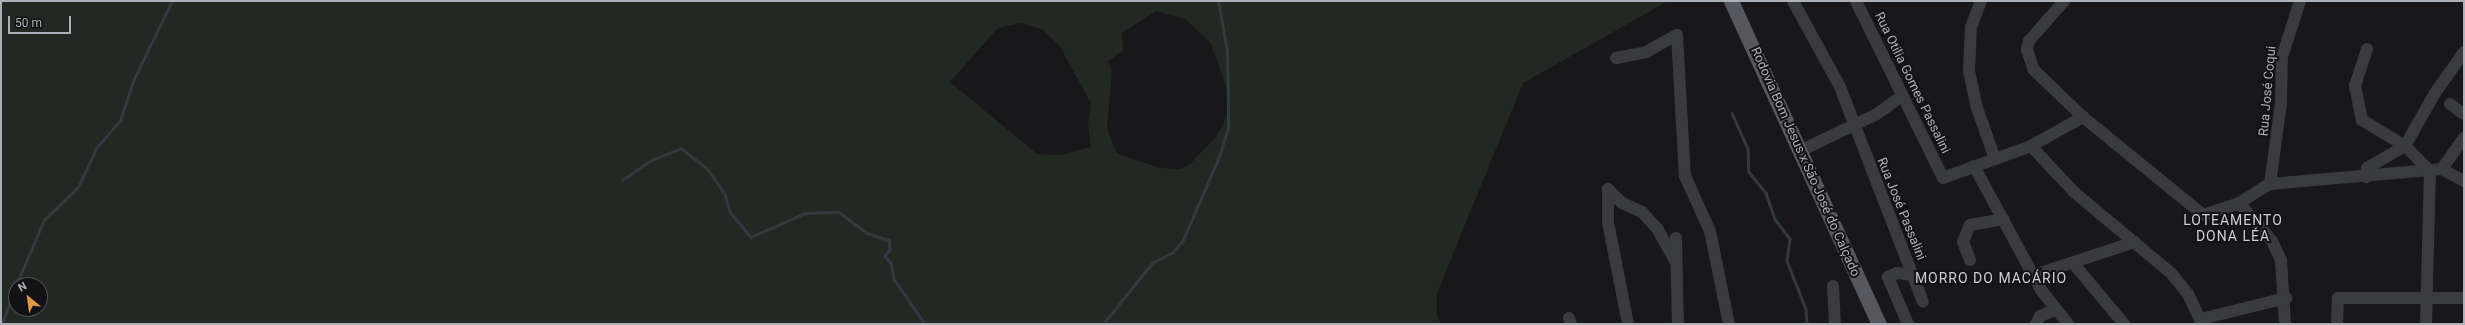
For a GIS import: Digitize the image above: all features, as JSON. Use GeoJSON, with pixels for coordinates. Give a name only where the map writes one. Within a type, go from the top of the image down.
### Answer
{"type":"FeatureCollection","features":[{"type":"Feature","properties":{"kind":"main road","name":"Rodovia Bom Jesus x São José do Calçado"},"geometry":{"type":"LineString","coordinates":[[1731,1],[1879,324]]}},
{"type":"Feature","properties":{"kind":"street","name":"Rua José Passalini"},"geometry":{"type":"LineString","coordinates":[[1793,1],[1840,87],[1853,127],[1923,302]]}},
{"type":"Feature","properties":{"kind":"street","name":"Rua Otilia Gomes Passalini"},"geometry":{"type":"LineString","coordinates":[[1856,1],[1900,97],[1943,178],[1974,166]]}},
{"type":"Feature","properties":{"kind":"street"},"geometry":{"type":"LineString","coordinates":[[1981,1],[1971,27],[1969,71],[1976,105],[1995,159]]}},
{"type":"Feature","properties":{"kind":"street"},"geometry":{"type":"LineString","coordinates":[[2064,1],[2034,35],[2027,50],[2034,70],[2083,117],[2203,215],[2239,203],[2270,184],[2436,170]]}},
{"type":"Feature","properties":{"kind":"street","name":"Rua José Coqui"},"geometry":{"type":"LineString","coordinates":[[2270,184],[2281,103],[2282,57],[2300,1]]}},
{"type":"Feature","properties":{"kind":"street"},"geometry":{"type":"LineString","coordinates":[[1616,58],[1646,52],[1677,35],[1685,176],[1710,231],[1729,324]]}},
{"type":"Feature","properties":{"kind":"street"},"geometry":{"type":"LineString","coordinates":[[2368,49],[2355,85],[2362,120],[2405,146],[2436,170],[2464,182]]}},
{"type":"Feature","properties":{"kind":"street"},"geometry":{"type":"LineString","coordinates":[[2366,176],[2367,168],[2405,146],[2435,93],[2464,52]]}},
{"type":"Feature","properties":{"kind":"street"},"geometry":{"type":"LineString","coordinates":[[1800,151],[1853,127],[1900,97]]}},
{"type":"Feature","properties":{"kind":"street"},"geometry":{"type":"LineString","coordinates":[[2450,104],[2464,114]]}},
{"type":"Feature","properties":{"kind":"street"},"geometry":{"type":"LineString","coordinates":[[2068,324],[2056,310],[2034,275],[1974,166],[2031,146],[2083,117]]}},
{"type":"Feature","properties":{"kind":"street"},"geometry":{"type":"LineString","coordinates":[[2426,324],[2436,170],[2464,138]]}},
{"type":"Feature","properties":{"kind":"street"},"geometry":{"type":"LineString","coordinates":[[2031,146],[2074,192],[2171,273],[2188,294],[2201,321],[2286,298]]}},
{"type":"Feature","properties":{"kind":"street"},"geometry":{"type":"LineString","coordinates":[[1628,324],[1613,242],[1608,189],[1646,216],[1658,230],[1675,261]]}},
{"type":"Feature","properties":{"kind":"street"},"geometry":{"type":"LineString","coordinates":[[2239,203],[2272,241],[2281,260],[2286,298],[2285,324]]}},
{"type":"Feature","properties":{"kind":"street"},"geometry":{"type":"LineString","coordinates":[[1970,260],[1963,242],[1970,225],[2002,219]]}},
{"type":"Feature","properties":{"kind":"street"},"geometry":{"type":"LineString","coordinates":[[1676,238],[1675,261],[1678,324]]}},
{"type":"Feature","properties":{"kind":"street"},"geometry":{"type":"LineString","coordinates":[[2034,275],[2135,242]]}},
{"type":"Feature","properties":{"kind":"street"},"geometry":{"type":"LineString","coordinates":[[2072,262],[2124,324]]}},
{"type":"Feature","properties":{"kind":"street"},"geometry":{"type":"LineString","coordinates":[[1908,324],[1888,277],[1897,272],[1913,276]]}},
{"type":"Feature","properties":{"kind":"street"},"geometry":{"type":"LineString","coordinates":[[1833,286],[1835,324]]}},
{"type":"Feature","properties":{"kind":"street"},"geometry":{"type":"LineString","coordinates":[[2337,324],[2338,298],[2464,298]]}},
{"type":"Feature","properties":{"kind":"street"},"geometry":{"type":"LineString","coordinates":[[2036,324],[2040,316],[2056,310]]}},
{"type":"Feature","properties":{"kind":"shaded area"},"geometry":{"type":"Polygon","coordinates":[[[1,1],[1668,1],[1523,83],[1437,293],[1437,316],[1441,324],[1,324],[1,1]],[[1156,11],[1122,33],[1123,51],[1108,61],[1112,72],[1107,128],[1116,152],[1123,156],[1160,168],[1179,169],[1190,164],[1216,137],[1230,111],[1230,97],[1210,42],[1185,19],[1156,11]],[[1020,23],[998,28],[950,82],[1037,154],[1060,155],[1091,147],[1088,126],[1091,103],[1059,45],[1042,29],[1020,23]]]}},
{"type":"Feature","properties":{"kind":"waterway"},"geometry":{"type":"LineString","coordinates":[[19,277],[44,220],[78,187],[97,147],[120,121],[134,79],[172,1]]}},
{"type":"Feature","properties":{"kind":"waterway"},"geometry":{"type":"LineString","coordinates":[[1103,324],[1152,263],[1172,253],[1183,240],[1219,157],[1228,128],[1228,106],[1227,51],[1218,1]]}},
{"type":"Feature","properties":{"kind":"waterway"},"geometry":{"type":"LineString","coordinates":[[1732,113],[1748,149],[1749,172],[1766,193],[1775,219],[1790,239],[1787,261],[1806,309],[1807,324]]}},
{"type":"Feature","properties":{"kind":"waterway"},"geometry":{"type":"LineString","coordinates":[[622,180],[652,160],[681,148],[707,168],[725,194],[730,212],[751,237],[805,213],[839,212],[867,233],[889,240],[890,250],[885,256],[891,263],[894,279],[925,324]]}},
{"type":"Feature","properties":{"kind":"waterway"},"geometry":{"type":"LineString","coordinates":[[2,324],[8,307]]}},
{"type":"Feature","properties":{"kind":"district","name":"LOTEAMENTO DONA LÉA"},"geometry":{"type":"Point","coordinates":[2233,228]}},
{"type":"Feature","properties":{"kind":"district","name":"MORRO DO MACÁRIO"},"geometry":{"type":"Point","coordinates":[1991,278]}}]}
